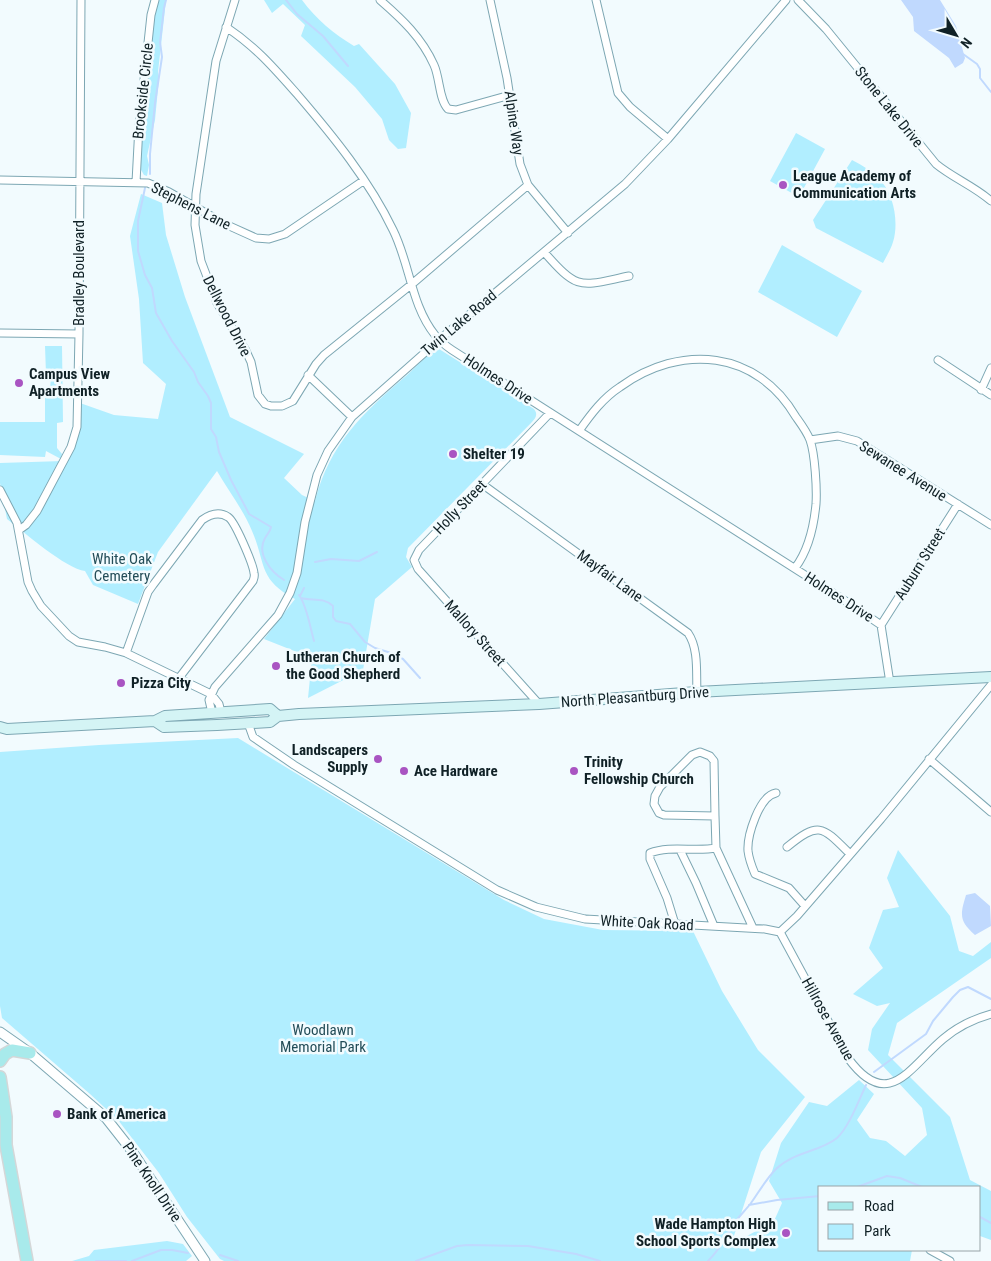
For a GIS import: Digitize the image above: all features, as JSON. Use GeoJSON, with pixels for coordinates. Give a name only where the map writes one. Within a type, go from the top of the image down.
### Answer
{"type":"FeatureCollection","features":[{"type":"Feature","properties":{"kind":"main road","name":"North Pleasantburg Drive"},"geometry":{"type":"LineString","coordinates":[[155,721],[164,727],[270,722],[278,716],[539,704],[697,692],[991,677]]}},
{"type":"Feature","properties":{"kind":"main road","name":"North Pleasantburg Drive"},"geometry":{"type":"LineString","coordinates":[[2,730],[155,721],[165,716],[216,712],[270,710],[278,716]]}},
{"type":"Feature","properties":{"kind":"main road"},"geometry":{"type":"LineString","coordinates":[[0,1061],[4,1054],[12,1050],[30,1053]]}},
{"type":"Feature","properties":{"kind":"main road"},"geometry":{"type":"LineString","coordinates":[[0,1077],[6,1117],[6,1144],[27,1261]]}},
{"type":"Feature","properties":{"kind":"main road"},"geometry":{"type":"LineString","coordinates":[[0,1132],[6,1144]]}},
{"type":"Feature","properties":{"kind":"street","name":"Bradley Boulevard"},"geometry":{"type":"LineString","coordinates":[[19,530],[30,521],[41,503],[71,447],[77,427],[81,0]]}},
{"type":"Feature","properties":{"kind":"street","name":"Brookside Circle"},"geometry":{"type":"LineString","coordinates":[[136,182],[139,126],[151,15],[155,0]]}},
{"type":"Feature","properties":{"kind":"street","name":"Dellwood Drive"},"geometry":{"type":"LineString","coordinates":[[235,0],[216,61],[196,194],[197,239],[204,270],[217,303],[245,349],[260,399],[265,404],[271,406],[288,404],[293,401],[308,375],[324,355],[412,284],[528,185]]}},
{"type":"Feature","properties":{"kind":"street"},"geometry":{"type":"LineString","coordinates":[[380,0],[410,27],[422,43],[434,65],[443,103],[448,109],[456,110],[510,95]]}},
{"type":"Feature","properties":{"kind":"street","name":"Alpine Way"},"geometry":{"type":"LineString","coordinates":[[490,0],[510,95],[517,153],[528,185],[568,232]]}},
{"type":"Feature","properties":{"kind":"street"},"geometry":{"type":"LineString","coordinates":[[596,0],[618,93],[622,100],[668,140]]}},
{"type":"Feature","properties":{"kind":"street","name":"Twin Lake Road"},"geometry":{"type":"LineString","coordinates":[[211,694],[278,615],[290,593],[297,573],[306,515],[317,475],[328,451],[352,417],[439,340],[625,184],[668,140],[786,0]]}},
{"type":"Feature","properties":{"kind":"street","name":"Stone Lake Drive"},"geometry":{"type":"LineString","coordinates":[[798,0],[826,29],[936,164],[952,177],[991,201]]}},
{"type":"Feature","properties":{"kind":"street","name":"Holmes Drive"},"geometry":{"type":"LineString","coordinates":[[226,26],[264,57],[337,141],[385,215],[398,240],[420,310],[439,340],[881,625]]}},
{"type":"Feature","properties":{"kind":"street","name":"Stephens Lane"},"geometry":{"type":"LineString","coordinates":[[0,180],[148,183],[251,236],[263,239],[276,238],[294,229],[363,181]]}},
{"type":"Feature","properties":{"kind":"street"},"geometry":{"type":"LineString","coordinates":[[544,252],[561,272],[580,284],[629,276]]}},
{"type":"Feature","properties":{"kind":"street"},"geometry":{"type":"LineString","coordinates":[[0,333],[79,334]]}},
{"type":"Feature","properties":{"kind":"street"},"geometry":{"type":"LineString","coordinates":[[579,431],[606,399],[620,386],[662,366],[703,358],[737,365],[767,381],[788,404],[810,440],[816,481],[815,514],[809,540],[795,568]]}},
{"type":"Feature","properties":{"kind":"street"},"geometry":{"type":"LineString","coordinates":[[938,360],[991,395]]}},
{"type":"Feature","properties":{"kind":"street"},"geometry":{"type":"LineString","coordinates":[[981,390],[991,368]]}},
{"type":"Feature","properties":{"kind":"street"},"geometry":{"type":"LineString","coordinates":[[308,375],[352,417]]}},
{"type":"Feature","properties":{"kind":"street","name":"Holly Street"},"geometry":{"type":"LineString","coordinates":[[414,560],[419,550],[550,413]]}},
{"type":"Feature","properties":{"kind":"street","name":"Sewanee Avenue"},"geometry":{"type":"LineString","coordinates":[[810,440],[838,436],[857,442],[991,525]]}},
{"type":"Feature","properties":{"kind":"street","name":"Mayfair Lane"},"geometry":{"type":"LineString","coordinates":[[482,484],[688,633],[695,647],[697,692]]}},
{"type":"Feature","properties":{"kind":"street"},"geometry":{"type":"LineString","coordinates":[[0,490],[13,513],[19,530],[28,582],[42,606],[56,624],[78,642],[105,647],[126,654],[211,694],[219,704],[216,712]]}},
{"type":"Feature","properties":{"kind":"street","name":"Auburn Street"},"geometry":{"type":"LineString","coordinates":[[881,625],[958,504]]}},
{"type":"Feature","properties":{"kind":"street"},"geometry":{"type":"LineString","coordinates":[[126,654],[148,592],[153,585],[202,520],[214,514],[226,516],[232,521],[248,554],[254,577],[253,581],[179,678]]}},
{"type":"Feature","properties":{"kind":"street","name":"Mallory Street"},"geometry":{"type":"LineString","coordinates":[[414,560],[418,570],[539,704]]}},
{"type":"Feature","properties":{"kind":"street"},"geometry":{"type":"LineString","coordinates":[[881,625],[890,683]]}},
{"type":"Feature","properties":{"kind":"street"},"geometry":{"type":"LineString","coordinates":[[780,932],[881,819],[991,685]]}},
{"type":"Feature","properties":{"kind":"street","name":"White Oak Road"},"geometry":{"type":"LineString","coordinates":[[248,723],[253,737],[294,765],[497,890],[536,907],[585,919],[753,928],[780,932]]}},
{"type":"Feature","properties":{"kind":"street"},"geometry":{"type":"LineString","coordinates":[[715,816],[664,815],[659,813],[654,806],[655,796],[660,787],[692,755],[697,753],[705,753],[714,761],[716,848],[753,928]]}},
{"type":"Feature","properties":{"kind":"street"},"geometry":{"type":"LineString","coordinates":[[929,759],[991,812]]}},
{"type":"Feature","properties":{"kind":"street"},"geometry":{"type":"LineString","coordinates":[[776,793],[766,799],[752,825],[748,845],[750,860],[755,874],[789,888],[805,906]]}},
{"type":"Feature","properties":{"kind":"street"},"geometry":{"type":"LineString","coordinates":[[787,848],[810,831],[820,830],[850,854]]}},
{"type":"Feature","properties":{"kind":"street"},"geometry":{"type":"LineString","coordinates":[[675,924],[668,898],[649,855],[650,853],[658,850],[706,850],[716,848]]}},
{"type":"Feature","properties":{"kind":"street"},"geometry":{"type":"LineString","coordinates":[[680,850],[714,926]]}},
{"type":"Feature","properties":{"kind":"street","name":"Hillrose Avenue"},"geometry":{"type":"LineString","coordinates":[[780,932],[848,1058],[859,1072],[872,1080],[887,1083],[903,1078],[951,1032],[971,1021],[991,1014]]}},
{"type":"Feature","properties":{"kind":"street","name":"Pine Knoll Drive"},"geometry":{"type":"LineString","coordinates":[[0,1032],[30,1053],[106,1118],[137,1158],[206,1261]]}},
{"type":"Feature","properties":{"kind":"street"},"geometry":{"type":"LineString","coordinates":[[932,1251],[950,1261]]}},
{"type":"Feature","properties":{"kind":"green space"},"geometry":{"type":"Polygon","coordinates":[[[158,0],[166,0],[155,120],[147,156],[149,165],[147,176],[144,175],[140,168],[142,120],[153,21],[158,0]]]}},
{"type":"Feature","properties":{"kind":"green space"},"geometry":{"type":"Polygon","coordinates":[[[264,0],[302,0],[313,14],[332,31],[354,46],[359,44],[395,84],[411,113],[406,148],[398,149],[389,140],[382,119],[355,87],[301,36],[305,25],[283,4],[272,13],[264,0]]]}},
{"type":"Feature","properties":{"kind":"green space"},"geometry":{"type":"Polygon","coordinates":[[[796,133],[825,149],[799,197],[770,181],[796,133]]]}},
{"type":"Feature","properties":{"kind":"green space"},"geometry":{"type":"Polygon","coordinates":[[[852,160],[867,168],[877,177],[885,186],[892,201],[895,234],[883,263],[816,228],[813,220],[852,160]]]}},
{"type":"Feature","properties":{"kind":"green space","name":"White Oak Cemetery"},"geometry":{"type":"Polygon","coordinates":[[[141,194],[162,203],[166,235],[185,297],[230,417],[304,454],[284,478],[302,495],[315,501],[329,462],[350,431],[376,403],[426,357],[439,349],[534,409],[536,413],[532,422],[408,548],[406,557],[412,567],[375,599],[363,670],[308,698],[312,658],[264,639],[295,599],[283,592],[269,578],[249,523],[217,471],[158,552],[138,604],[93,585],[85,571],[77,569],[56,557],[7,519],[0,483],[0,463],[63,461],[80,403],[114,415],[158,419],[166,384],[143,363],[139,299],[130,236],[141,194]]]}},
{"type":"Feature","properties":{"kind":"green space"},"geometry":{"type":"Polygon","coordinates":[[[782,245],[862,291],[837,337],[758,292],[782,245]]]}},
{"type":"Feature","properties":{"kind":"green space"},"geometry":{"type":"Polygon","coordinates":[[[45,346],[62,346],[63,422],[57,423],[57,448],[62,454],[61,459],[46,451],[45,457],[0,455],[0,422],[45,422],[45,392],[50,392],[51,375],[46,374],[45,346]]]}},
{"type":"Feature","properties":{"kind":"green space","name":"Woodlawn Memorial Park"},"geometry":{"type":"Polygon","coordinates":[[[238,738],[504,900],[544,919],[603,930],[693,931],[722,991],[758,1050],[805,1097],[761,1152],[731,1245],[774,1221],[782,1203],[769,1181],[781,1143],[809,1102],[827,1106],[859,1080],[874,1094],[857,1120],[870,1138],[886,1141],[905,1156],[927,1135],[922,1108],[868,1050],[872,1029],[890,1003],[877,1006],[853,994],[883,968],[869,948],[883,910],[899,907],[887,878],[898,850],[950,916],[959,951],[973,956],[991,942],[991,958],[897,1023],[888,1055],[950,1117],[970,1180],[991,1191],[991,1240],[981,1236],[981,1186],[818,1186],[818,1251],[912,1251],[910,1261],[224,1261],[220,1259],[187,1217],[159,1173],[118,1120],[2,1018],[0,1006],[0,752],[238,738]]]}},
{"type":"Feature","properties":{"kind":"green space"},"geometry":{"type":"Polygon","coordinates":[[[167,1241],[183,1244],[192,1256],[186,1261],[72,1261],[89,1256],[94,1250],[167,1241]]]}},
{"type":"Feature","properties":{"kind":"shaded area"},"geometry":{"type":"Polygon","coordinates":[[[901,0],[940,0],[956,26],[965,58],[963,63],[955,68],[949,58],[914,31],[913,17],[901,0]]]}},
{"type":"Feature","properties":{"kind":"shaded area"},"geometry":{"type":"Polygon","coordinates":[[[975,893],[990,906],[991,926],[975,935],[966,926],[962,913],[966,895],[975,893]]]}},
{"type":"Feature","properties":{"kind":"waterway"},"geometry":{"type":"LineString","coordinates":[[150,174],[155,103],[162,57],[160,42],[166,0]]}},
{"type":"Feature","properties":{"kind":"waterway"},"geometry":{"type":"LineString","coordinates":[[286,0],[297,14],[323,36],[348,66]]}},
{"type":"Feature","properties":{"kind":"waterway"},"geometry":{"type":"LineString","coordinates":[[963,54],[977,64],[980,69],[980,78],[991,92]]}},
{"type":"Feature","properties":{"kind":"waterway"},"geometry":{"type":"LineString","coordinates":[[145,188],[138,221],[138,251],[145,275],[152,288],[156,313],[208,396],[211,403],[211,429],[216,437],[219,452],[231,480],[249,514],[271,527],[265,538],[262,550],[266,562],[284,580]]}},
{"type":"Feature","properties":{"kind":"waterway"},"geometry":{"type":"LineString","coordinates":[[315,562],[331,559],[359,561],[377,552]]}},
{"type":"Feature","properties":{"kind":"waterway"},"geometry":{"type":"LineString","coordinates":[[300,596],[304,588]]}},
{"type":"Feature","properties":{"kind":"waterway"},"geometry":{"type":"LineString","coordinates":[[299,595],[306,611],[314,641]]}},
{"type":"Feature","properties":{"kind":"waterway"},"geometry":{"type":"LineString","coordinates":[[301,598],[322,600],[329,603],[333,606],[333,617],[336,621],[350,624],[365,642],[403,659],[420,678]]}},
{"type":"Feature","properties":{"kind":"waterway"},"geometry":{"type":"LineString","coordinates":[[874,1072],[926,1034],[933,1021],[960,990],[968,987],[991,999]]}},
{"type":"Feature","properties":{"kind":"waterway"},"geometry":{"type":"LineString","coordinates":[[708,1261],[776,1169],[783,1163],[830,1143],[837,1138],[846,1127],[866,1085]]}},
{"type":"Feature","properties":{"kind":"waterway"},"geometry":{"type":"LineString","coordinates":[[860,1186],[887,1176],[900,1178],[920,1186]]}},
{"type":"Feature","properties":{"kind":"waterway"},"geometry":{"type":"LineString","coordinates":[[749,1205],[818,1196]]}},
{"type":"Feature","properties":{"kind":"waterway"},"geometry":{"type":"LineString","coordinates":[[981,1218],[991,1223]]}},
{"type":"Feature","properties":{"kind":"waterway"},"geometry":{"type":"LineString","coordinates":[[416,1261],[457,1246],[468,1245],[528,1246],[576,1254],[600,1261]]}},
{"type":"Feature","properties":{"kind":"waterway"},"geometry":{"type":"LineString","coordinates":[[132,1261],[161,1250],[188,1253]]}},
{"type":"Feature","properties":{"kind":"waterway"},"geometry":{"type":"LineString","coordinates":[[220,1255],[238,1261]]}},
{"type":"Feature","properties":{"kind":"waterway"},"geometry":{"type":"LineString","coordinates":[[96,1261],[126,1261]]}},
{"type":"Feature","properties":{"kind":"place","name":"League Academy of Communication Arts"},"geometry":{"type":"Point","coordinates":[783,185]}},
{"type":"Feature","properties":{"kind":"place","name":"Campus View Apartments"},"geometry":{"type":"Point","coordinates":[19,383]}},
{"type":"Feature","properties":{"kind":"place","name":"Shelter 19"},"geometry":{"type":"Point","coordinates":[453,454]}},
{"type":"Feature","properties":{"kind":"place","name":"Lutheran Church of the Good Shepherd"},"geometry":{"type":"Point","coordinates":[276,666]}},
{"type":"Feature","properties":{"kind":"place","name":"Pizza City"},"geometry":{"type":"Point","coordinates":[121,683]}},
{"type":"Feature","properties":{"kind":"place","name":"Landscapers Supply"},"geometry":{"type":"Point","coordinates":[378,759]}},
{"type":"Feature","properties":{"kind":"place","name":"Ace Hardware"},"geometry":{"type":"Point","coordinates":[404,771]}},
{"type":"Feature","properties":{"kind":"place","name":"Trinity Fellowship Church"},"geometry":{"type":"Point","coordinates":[574,771]}},
{"type":"Feature","properties":{"kind":"place","name":"Bank of America"},"geometry":{"type":"Point","coordinates":[57,1114]}},
{"type":"Feature","properties":{"kind":"place","name":"Wade Hampton High School Sports Complex"},"geometry":{"type":"Point","coordinates":[786,1233]}}]}
